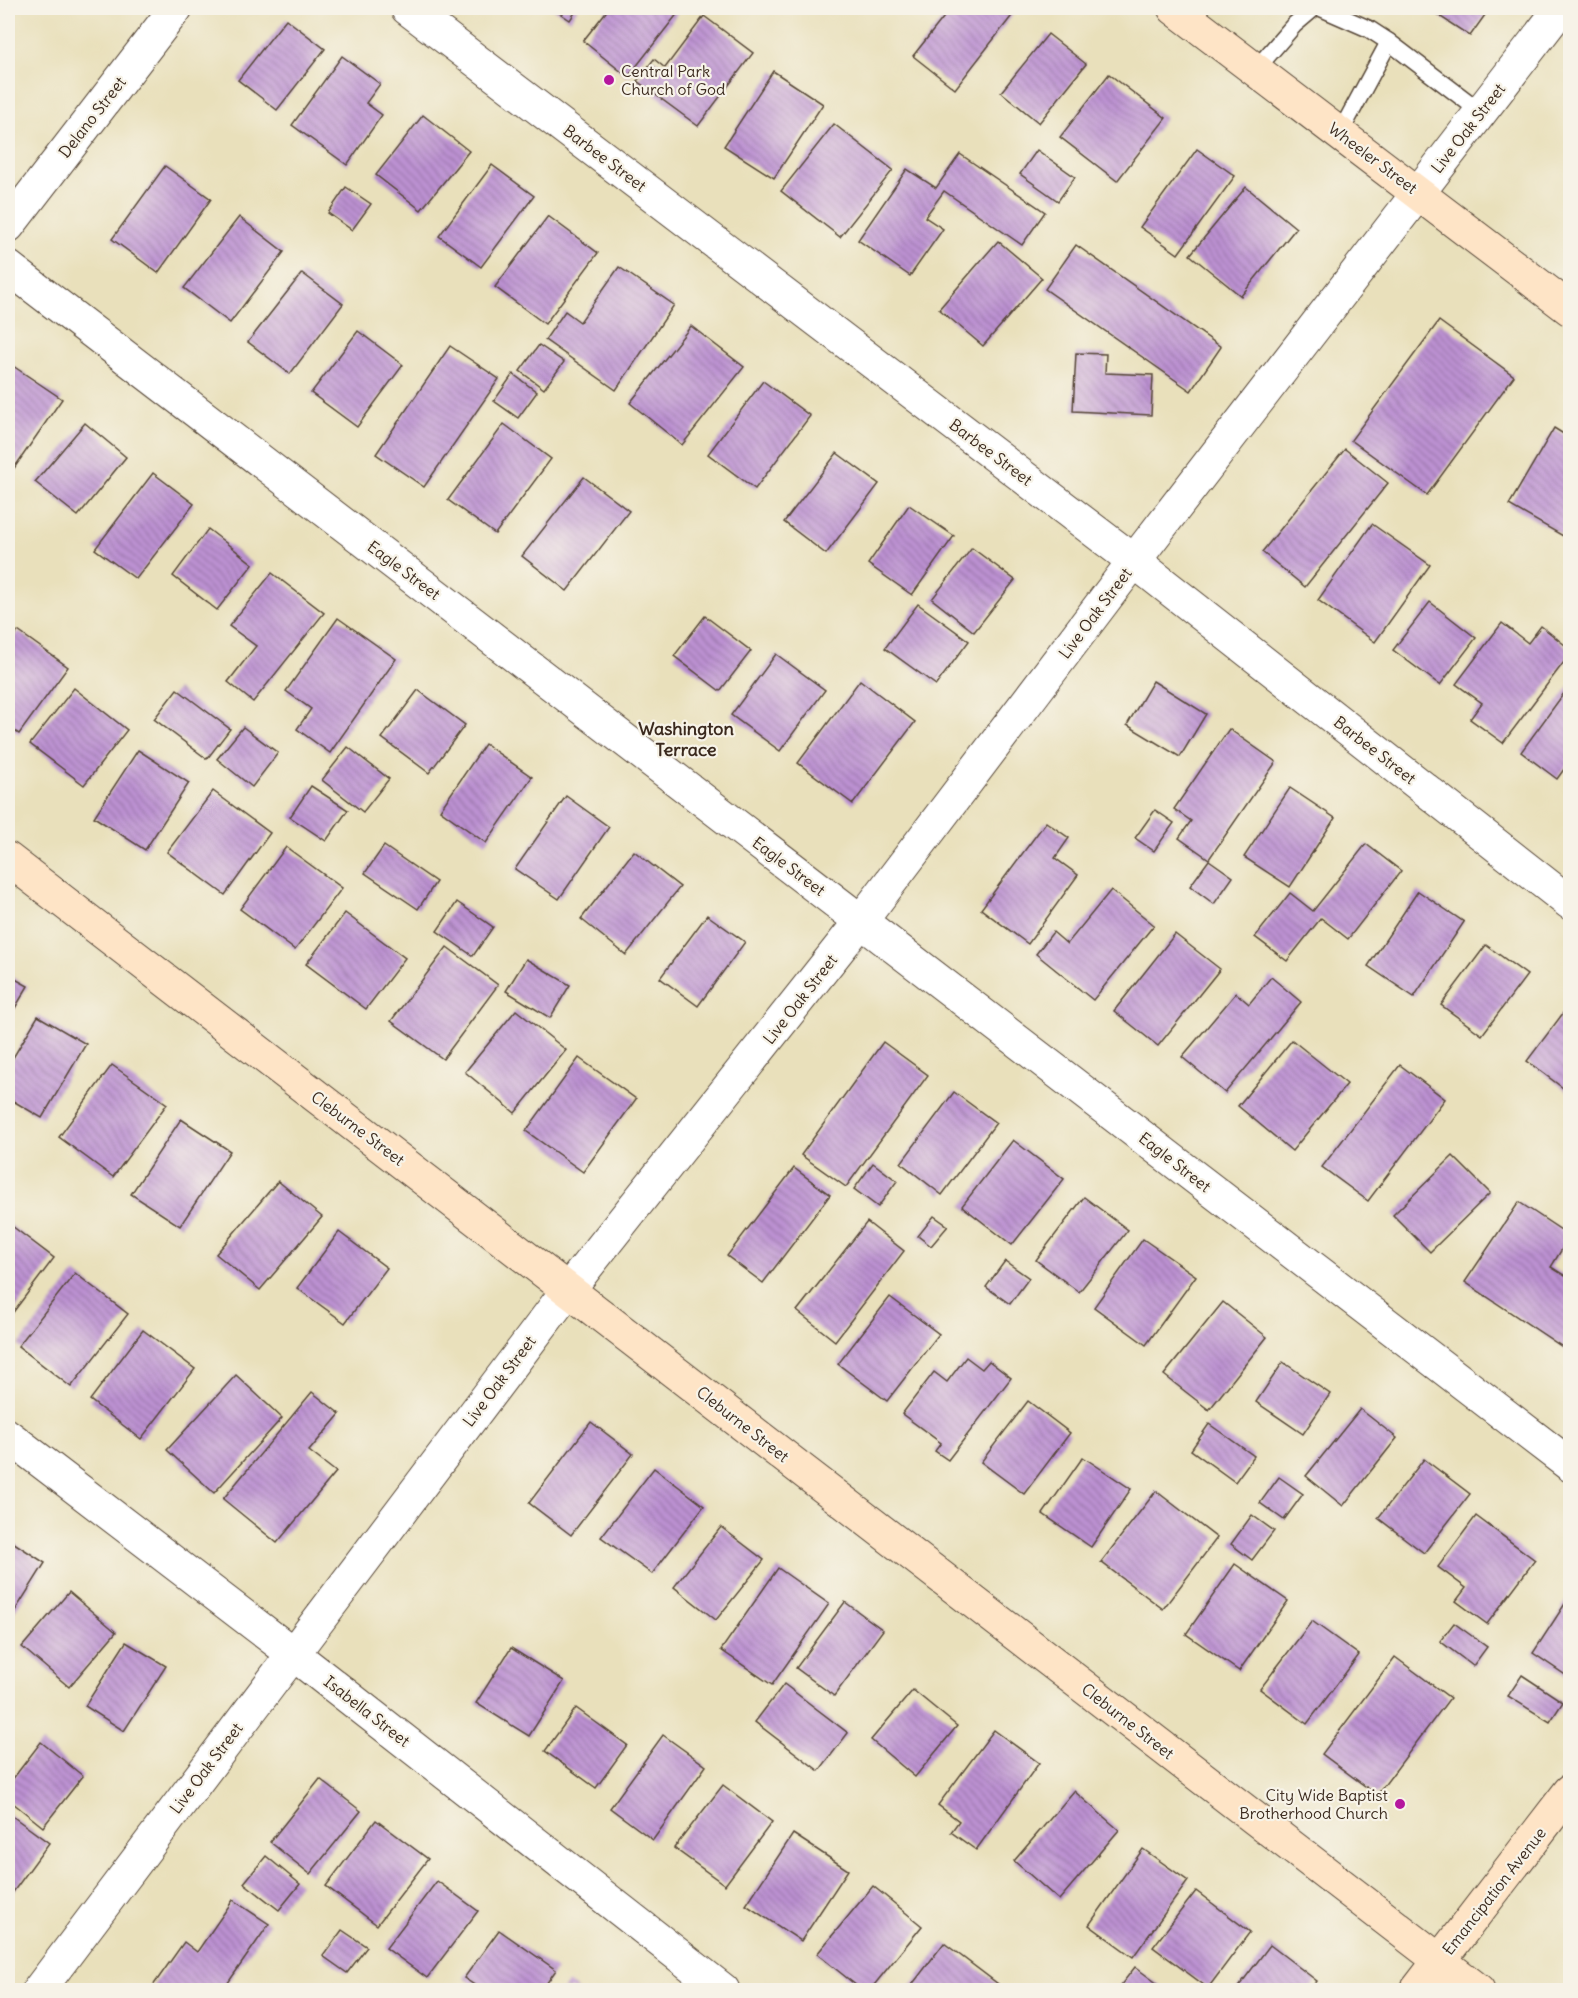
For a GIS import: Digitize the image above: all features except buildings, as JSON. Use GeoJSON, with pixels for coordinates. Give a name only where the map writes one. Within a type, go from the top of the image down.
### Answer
{"type":"FeatureCollection","features":[{"type":"Feature","properties":{"kind":"main road","name":"Wheeler Street"},"geometry":{"type":"LineString","coordinates":[[1174,8],[1570,309]]}},
{"type":"Feature","properties":{"kind":"main road","name":"Cleburne Street"},"geometry":{"type":"LineString","coordinates":[[8,860],[1478,1990]]}},
{"type":"Feature","properties":{"kind":"main road","name":"Emancipation Avenue"},"geometry":{"type":"LineString","coordinates":[[1417,1990],[1570,1791]]}},
{"type":"Feature","properties":{"kind":"street","name":"Delano Street"},"geometry":{"type":"LineString","coordinates":[[8,226],[176,8]]}},
{"type":"Feature","properties":{"kind":"street","name":"Barbee Street"},"geometry":{"type":"LineString","coordinates":[[407,8],[1134,561],[1570,903]]}},
{"type":"Feature","properties":{"kind":"street","name":"Live Oak Street"},"geometry":{"type":"LineString","coordinates":[[39,1990],[568,1290],[861,921],[1134,561],[1561,8]]}},
{"type":"Feature","properties":{"kind":"street","name":"Eagle Street"},"geometry":{"type":"LineString","coordinates":[[8,267],[1570,1466]]}},
{"type":"Feature","properties":{"kind":"street","name":"Isabella Street"},"geometry":{"type":"LineString","coordinates":[[8,1436],[292,1653],[723,1990]]}},
{"type":"Feature","properties":{"kind":"lane"},"geometry":{"type":"LineString","coordinates":[[1256,69],[1294,25],[1314,8]]}},
{"type":"Feature","properties":{"kind":"lane"},"geometry":{"type":"LineString","coordinates":[[1321,8],[1369,29],[1481,111]]}},
{"type":"Feature","properties":{"kind":"lane"},"geometry":{"type":"LineString","coordinates":[[1341,133],[1389,42]]}},
{"type":"Feature","properties":{"kind":"place","name":"Central Park Church of God"},"geometry":{"type":"Point","coordinates":[609,80]}},
{"type":"Feature","properties":{"kind":"place","name":"City Wide Baptist Brotherhood Church"},"geometry":{"type":"Point","coordinates":[1400,1804]}},
{"type":"Feature","properties":{"kind":"district","name":"Washington Terrace"},"geometry":{"type":"Point","coordinates":[686,738]}}]}
